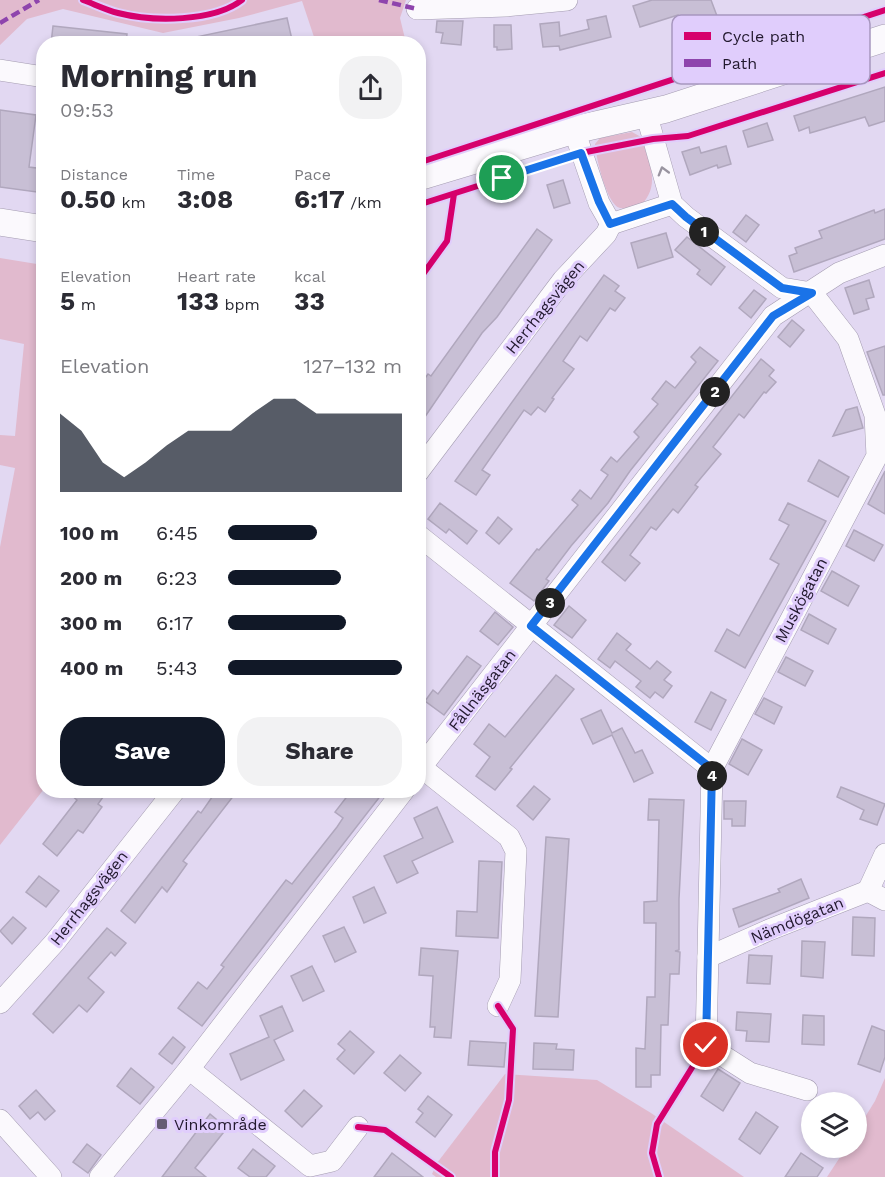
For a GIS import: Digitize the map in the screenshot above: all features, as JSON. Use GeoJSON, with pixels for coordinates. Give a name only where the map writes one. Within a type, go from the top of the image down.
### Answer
{"type":"FeatureCollection","features":[{"type":"Feature","properties":{"kind":"street"},"geometry":{"type":"LineString","coordinates":[[417,9],[506,6],[567,0]]}},
{"type":"Feature","properties":{"kind":"street"},"geometry":{"type":"LineString","coordinates":[[870,43],[885,38]]}},
{"type":"Feature","properties":{"kind":"street"},"geometry":{"type":"LineString","coordinates":[[0,70],[36,76]]}},
{"type":"Feature","properties":{"kind":"street"},"geometry":{"type":"LineString","coordinates":[[426,175],[574,130],[666,109],[743,84]]}},
{"type":"Feature","properties":{"kind":"street"},"geometry":{"type":"LineString","coordinates":[[646,113],[672,204],[686,217],[782,288],[812,293]]}},
{"type":"Feature","properties":{"kind":"street"},"geometry":{"type":"LineString","coordinates":[[574,130],[599,202],[610,224],[672,204]]}},
{"type":"Feature","properties":{"kind":"street"},"geometry":{"type":"LineString","coordinates":[[0,222],[36,229]]}},
{"type":"Feature","properties":{"kind":"street","name":"Herrhagsvägen"},"geometry":{"type":"LineString","coordinates":[[426,461],[563,280],[606,234],[610,224]]}},
{"type":"Feature","properties":{"kind":"street","name":"Fållnäsgatan"},"geometry":{"type":"LineString","coordinates":[[426,762],[773,316],[812,293],[839,273],[885,255]]}},
{"type":"Feature","properties":{"kind":"street","name":"Muskögatan"},"geometry":{"type":"LineString","coordinates":[[807,1090],[750,1073],[706,1045],[712,769],[877,456],[875,414],[848,339],[812,293]]}},
{"type":"Feature","properties":{"kind":"street"},"geometry":{"type":"LineString","coordinates":[[426,541],[712,769]]}},
{"type":"Feature","properties":{"kind":"street","name":"Fållnäsgatan"},"geometry":{"type":"LineString","coordinates":[[426,775],[509,837],[516,851],[510,980],[498,1006]]}},
{"type":"Feature","properties":{"kind":"street","name":"Herrhagsvägen"},"geometry":{"type":"LineString","coordinates":[[0,1003],[55,942],[169,798]]}},
{"type":"Feature","properties":{"kind":"street"},"geometry":{"type":"LineString","coordinates":[[100,1177],[189,1069],[398,798]]}},
{"type":"Feature","properties":{"kind":"street"},"geometry":{"type":"LineString","coordinates":[[877,896],[885,854]]}},
{"type":"Feature","properties":{"kind":"street","name":"Nämdögatan"},"geometry":{"type":"LineString","coordinates":[[708,957],[769,930],[877,896]]}},
{"type":"Feature","properties":{"kind":"street"},"geometry":{"type":"LineString","coordinates":[[189,1069],[310,1166],[332,1161],[358,1127]]}},
{"type":"Feature","properties":{"kind":"street"},"geometry":{"type":"LineString","coordinates":[[0,1120],[51,1177]]}},
{"type":"Feature","properties":{"kind":"shaded area"},"geometry":{"type":"Polygon","coordinates":[[[0,0],[406,0],[400,18],[404,36],[314,36],[302,1],[239,18],[163,33],[63,9],[27,19],[0,45],[0,0]]]}},
{"type":"Feature","properties":{"kind":"shaded area"},"geometry":{"type":"Polygon","coordinates":[[[632,132],[641,137],[651,171],[651,187],[643,203],[629,208],[620,208],[615,205],[607,190],[595,144],[600,138],[632,132]]]}},
{"type":"Feature","properties":{"kind":"shaded area"},"geometry":{"type":"Polygon","coordinates":[[[0,258],[36,264],[37,798],[0,845],[0,547],[15,468],[0,465],[0,435],[15,436],[24,344],[0,339],[0,258]]]}},
{"type":"Feature","properties":{"kind":"shaded area"},"geometry":{"type":"Polygon","coordinates":[[[505,1074],[597,1080],[651,1113],[744,1177],[436,1177],[432,1174],[437,1163],[505,1074]]]}},
{"type":"Feature","properties":{"kind":"shaded area"},"geometry":{"type":"Polygon","coordinates":[[[885,1078],[885,1177],[827,1177],[839,1158],[867,1158],[867,1114],[885,1078]]]}},
{"type":"Feature","properties":{"kind":"building"},"geometry":{"type":"Polygon","coordinates":[[[652,0],[711,0],[717,15],[672,15],[640,27],[633,6],[652,0]]]}},
{"type":"Feature","properties":{"kind":"building"},"geometry":{"type":"Polygon","coordinates":[[[606,16],[611,37],[560,50],[559,46],[543,47],[540,24],[559,22],[560,36],[589,29],[587,20],[606,16]]]}},
{"type":"Feature","properties":{"kind":"building"},"geometry":{"type":"Polygon","coordinates":[[[287,18],[291,36],[201,36],[287,18]]]}},
{"type":"Feature","properties":{"kind":"building"},"geometry":{"type":"Polygon","coordinates":[[[437,21],[463,21],[461,45],[441,43],[443,33],[436,32],[437,21]]]}},
{"type":"Feature","properties":{"kind":"building"},"geometry":{"type":"Polygon","coordinates":[[[494,25],[511,25],[512,49],[497,50],[497,47],[494,47],[494,25]]]}},
{"type":"Feature","properties":{"kind":"building"},"geometry":{"type":"Polygon","coordinates":[[[53,26],[127,34],[127,36],[52,36],[53,26]]]}},
{"type":"Feature","properties":{"kind":"building"},"geometry":{"type":"Polygon","coordinates":[[[885,87],[885,121],[869,126],[865,117],[810,133],[809,127],[799,131],[794,116],[885,87]]]}},
{"type":"Feature","properties":{"kind":"building"},"geometry":{"type":"Polygon","coordinates":[[[0,110],[36,115],[29,167],[36,168],[36,192],[0,187],[0,110]]]}},
{"type":"Feature","properties":{"kind":"building"},"geometry":{"type":"Polygon","coordinates":[[[767,123],[773,140],[748,147],[743,131],[767,123]]]}},
{"type":"Feature","properties":{"kind":"building"},"geometry":{"type":"Polygon","coordinates":[[[726,146],[731,164],[718,168],[717,165],[690,175],[682,152],[699,147],[701,153],[726,146]]]}},
{"type":"Feature","properties":{"kind":"building"},"geometry":{"type":"Polygon","coordinates":[[[563,180],[570,203],[554,208],[547,185],[563,180]]]}},
{"type":"Feature","properties":{"kind":"building"},"geometry":{"type":"Polygon","coordinates":[[[885,209],[885,239],[794,272],[789,256],[797,253],[795,248],[822,238],[819,231],[874,210],[875,213],[885,209]]]}},
{"type":"Feature","properties":{"kind":"building"},"geometry":{"type":"Polygon","coordinates":[[[746,215],[759,225],[746,242],[733,232],[746,215]]]}},
{"type":"Feature","properties":{"kind":"building"},"geometry":{"type":"Polygon","coordinates":[[[537,229],[552,240],[497,317],[482,333],[426,415],[426,377],[428,374],[431,376],[537,229]]]}},
{"type":"Feature","properties":{"kind":"building"},"geometry":{"type":"Polygon","coordinates":[[[666,233],[673,257],[638,268],[631,243],[666,233]]]}},
{"type":"Feature","properties":{"kind":"building"},"geometry":{"type":"Polygon","coordinates":[[[687,237],[725,267],[711,285],[697,274],[700,270],[675,250],[687,237]]]}},
{"type":"Feature","properties":{"kind":"building"},"geometry":{"type":"Polygon","coordinates":[[[604,275],[619,286],[615,291],[625,298],[615,311],[610,308],[587,341],[580,336],[563,361],[574,369],[552,398],[554,399],[545,412],[538,407],[531,415],[524,410],[482,470],[490,475],[476,495],[455,481],[604,275]]]}},
{"type":"Feature","properties":{"kind":"building"},"geometry":{"type":"Polygon","coordinates":[[[869,280],[874,297],[866,299],[869,309],[854,314],[845,288],[869,280]]]}},
{"type":"Feature","properties":{"kind":"building"},"geometry":{"type":"Polygon","coordinates":[[[754,290],[766,299],[751,318],[739,308],[754,290]]]}},
{"type":"Feature","properties":{"kind":"building"},"geometry":{"type":"Polygon","coordinates":[[[792,320],[804,330],[790,347],[778,337],[792,320]]]}},
{"type":"Feature","properties":{"kind":"building"},"geometry":{"type":"Polygon","coordinates":[[[885,346],[885,395],[883,395],[867,352],[885,346]]]}},
{"type":"Feature","properties":{"kind":"building"},"geometry":{"type":"Polygon","coordinates":[[[700,347],[718,361],[630,471],[608,503],[571,546],[546,579],[549,581],[534,601],[510,583],[537,549],[539,550],[578,505],[572,500],[580,490],[591,499],[608,475],[601,470],[611,457],[617,462],[639,437],[634,432],[658,404],[652,399],[666,381],[675,388],[696,362],[691,357],[700,347]]]}},
{"type":"Feature","properties":{"kind":"building"},"geometry":{"type":"Polygon","coordinates":[[[761,359],[774,370],[769,376],[776,382],[766,393],[764,392],[744,418],[739,414],[713,447],[721,454],[695,485],[698,487],[678,513],[673,509],[656,530],[651,527],[630,555],[640,563],[625,581],[602,562],[761,359]]]}},
{"type":"Feature","properties":{"kind":"building"},"geometry":{"type":"Polygon","coordinates":[[[857,407],[863,428],[833,436],[846,410],[857,407]]]}},
{"type":"Feature","properties":{"kind":"building"},"geometry":{"type":"Polygon","coordinates":[[[819,460],[849,477],[838,497],[808,481],[819,460]]]}},
{"type":"Feature","properties":{"kind":"building"},"geometry":{"type":"Polygon","coordinates":[[[885,471],[885,514],[868,504],[885,471]]]}},
{"type":"Feature","properties":{"kind":"building"},"geometry":{"type":"Polygon","coordinates":[[[440,503],[477,531],[467,544],[449,529],[446,533],[428,519],[440,503]]]}},
{"type":"Feature","properties":{"kind":"building"},"geometry":{"type":"Polygon","coordinates":[[[788,503],[826,521],[745,668],[715,651],[727,629],[739,636],[779,564],[770,559],[789,525],[779,520],[788,503]]]}},
{"type":"Feature","properties":{"kind":"building"},"geometry":{"type":"Polygon","coordinates":[[[498,517],[512,529],[499,544],[486,533],[498,517]]]}},
{"type":"Feature","properties":{"kind":"building"},"geometry":{"type":"Polygon","coordinates":[[[854,530],[883,545],[874,561],[846,546],[854,530]]]}},
{"type":"Feature","properties":{"kind":"building"},"geometry":{"type":"Polygon","coordinates":[[[832,571],[859,586],[848,606],[821,591],[832,571]]]}},
{"type":"Feature","properties":{"kind":"building"},"geometry":{"type":"Polygon","coordinates":[[[569,606],[586,620],[572,638],[554,625],[569,606]]]}},
{"type":"Feature","properties":{"kind":"building"},"geometry":{"type":"Polygon","coordinates":[[[495,612],[513,627],[498,645],[480,631],[495,612]]]}},
{"type":"Feature","properties":{"kind":"building"},"geometry":{"type":"Polygon","coordinates":[[[809,614],[836,629],[828,644],[801,630],[809,614]]]}},
{"type":"Feature","properties":{"kind":"building"},"geometry":{"type":"Polygon","coordinates":[[[617,633],[631,644],[626,650],[650,669],[657,661],[671,672],[664,680],[672,686],[663,698],[655,692],[650,698],[636,687],[641,681],[615,661],[610,668],[598,659],[617,633]]]}},
{"type":"Feature","properties":{"kind":"building"},"geometry":{"type":"Polygon","coordinates":[[[467,656],[481,666],[444,715],[426,702],[433,690],[438,694],[467,656]]]}},
{"type":"Feature","properties":{"kind":"building"},"geometry":{"type":"Polygon","coordinates":[[[786,657],[813,671],[805,686],[778,672],[786,657]]]}},
{"type":"Feature","properties":{"kind":"building"},"geometry":{"type":"Polygon","coordinates":[[[556,675],[574,689],[495,790],[476,776],[490,757],[474,744],[489,724],[505,737],[556,675]]]}},
{"type":"Feature","properties":{"kind":"building"},"geometry":{"type":"Polygon","coordinates":[[[711,692],[726,700],[711,730],[695,722],[711,692]]]}},
{"type":"Feature","properties":{"kind":"building"},"geometry":{"type":"Polygon","coordinates":[[[764,698],[782,707],[774,724],[755,714],[764,698]]]}},
{"type":"Feature","properties":{"kind":"building"},"geometry":{"type":"Polygon","coordinates":[[[601,710],[612,733],[622,728],[635,753],[642,750],[653,773],[634,782],[612,735],[593,744],[581,719],[601,710]]]}},
{"type":"Feature","properties":{"kind":"building"},"geometry":{"type":"Polygon","coordinates":[[[742,739],[762,750],[748,775],[729,764],[742,739]]]}},
{"type":"Feature","properties":{"kind":"building"},"geometry":{"type":"Polygon","coordinates":[[[534,786],[550,799],[533,820],[517,806],[534,786]]]}},
{"type":"Feature","properties":{"kind":"building"},"geometry":{"type":"Polygon","coordinates":[[[841,787],[885,804],[877,825],[860,819],[864,810],[837,797],[841,787]]]}},
{"type":"Feature","properties":{"kind":"building"},"geometry":{"type":"Polygon","coordinates":[[[75,798],[102,798],[98,804],[102,807],[83,833],[78,830],[57,856],[43,844],[77,800],[75,798]]]}},
{"type":"Feature","properties":{"kind":"building"},"geometry":{"type":"Polygon","coordinates":[[[211,798],[232,798],[183,861],[187,864],[167,892],[162,887],[135,923],[121,911],[198,811],[201,813],[211,798]]]}},
{"type":"Feature","properties":{"kind":"building"},"geometry":{"type":"Polygon","coordinates":[[[346,798],[379,798],[202,1026],[178,1008],[198,982],[207,989],[224,967],[221,965],[286,880],[292,884],[343,818],[335,812],[346,798]]]}},
{"type":"Feature","properties":{"kind":"building"},"geometry":{"type":"Polygon","coordinates":[[[649,799],[684,800],[679,950],[675,951],[680,952],[679,974],[670,974],[668,1025],[661,1025],[660,1075],[651,1075],[651,1087],[636,1087],[636,1048],[645,1049],[647,997],[655,997],[656,923],[644,923],[644,902],[657,901],[659,820],[648,820],[649,799]]]}},
{"type":"Feature","properties":{"kind":"building"},"geometry":{"type":"Polygon","coordinates":[[[724,801],[746,801],[745,826],[732,826],[732,819],[724,819],[724,801]]]}},
{"type":"Feature","properties":{"kind":"building"},"geometry":{"type":"Polygon","coordinates":[[[437,807],[453,842],[412,861],[418,873],[397,883],[384,856],[423,838],[414,818],[437,807]]]}},
{"type":"Feature","properties":{"kind":"building"},"geometry":{"type":"Polygon","coordinates":[[[546,837],[569,839],[558,1017],[535,1016],[546,837]]]}},
{"type":"Feature","properties":{"kind":"building"},"geometry":{"type":"Polygon","coordinates":[[[479,861],[502,862],[498,938],[456,936],[457,911],[477,912],[479,861]]]}},
{"type":"Feature","properties":{"kind":"building"},"geometry":{"type":"Polygon","coordinates":[[[39,876],[59,891],[46,907],[26,892],[39,876]]]}},
{"type":"Feature","properties":{"kind":"building"},"geometry":{"type":"Polygon","coordinates":[[[801,879],[809,898],[739,927],[733,909],[780,892],[778,889],[801,879]]]}},
{"type":"Feature","properties":{"kind":"building"},"geometry":{"type":"Polygon","coordinates":[[[374,887],[386,913],[364,923],[353,897],[374,887]]]}},
{"type":"Feature","properties":{"kind":"building"},"geometry":{"type":"Polygon","coordinates":[[[13,917],[26,928],[12,944],[0,931],[13,917]]]}},
{"type":"Feature","properties":{"kind":"building"},"geometry":{"type":"Polygon","coordinates":[[[853,917],[875,918],[874,956],[852,955],[853,917]]]}},
{"type":"Feature","properties":{"kind":"building"},"geometry":{"type":"Polygon","coordinates":[[[344,927],[356,952],[335,962],[323,936],[344,927]]]}},
{"type":"Feature","properties":{"kind":"building"},"geometry":{"type":"Polygon","coordinates":[[[107,928],[126,943],[115,956],[111,952],[88,978],[104,992],[87,1012],[79,1005],[53,1033],[33,1014],[107,928]]]}},
{"type":"Feature","properties":{"kind":"building"},"geometry":{"type":"Polygon","coordinates":[[[802,941],[825,942],[823,978],[801,976],[802,941]]]}},
{"type":"Feature","properties":{"kind":"building"},"geometry":{"type":"Polygon","coordinates":[[[421,948],[458,951],[451,1038],[434,1037],[435,1027],[430,1027],[433,976],[419,975],[421,948]]]}},
{"type":"Feature","properties":{"kind":"building"},"geometry":{"type":"Polygon","coordinates":[[[749,955],[772,956],[770,984],[747,983],[749,955]]]}},
{"type":"Feature","properties":{"kind":"building"},"geometry":{"type":"Polygon","coordinates":[[[312,966],[324,991],[303,1001],[291,976],[312,966]]]}},
{"type":"Feature","properties":{"kind":"building"},"geometry":{"type":"Polygon","coordinates":[[[282,1006],[293,1031],[274,1040],[284,1060],[241,1080],[230,1054],[269,1037],[260,1016],[282,1006]]]}},
{"type":"Feature","properties":{"kind":"building"},"geometry":{"type":"Polygon","coordinates":[[[737,1012],[771,1014],[769,1042],[746,1041],[747,1031],[736,1030],[737,1012]]]}},
{"type":"Feature","properties":{"kind":"building"},"geometry":{"type":"Polygon","coordinates":[[[803,1015],[824,1016],[824,1045],[802,1044],[803,1015]]]}},
{"type":"Feature","properties":{"kind":"building"},"geometry":{"type":"Polygon","coordinates":[[[872,1026],[885,1031],[885,1057],[880,1072],[858,1064],[872,1026]]]}},
{"type":"Feature","properties":{"kind":"building"},"geometry":{"type":"Polygon","coordinates":[[[350,1031],[374,1052],[354,1074],[337,1059],[345,1050],[338,1044],[350,1031]]]}},
{"type":"Feature","properties":{"kind":"building"},"geometry":{"type":"Polygon","coordinates":[[[173,1037],[185,1047],[172,1064],[159,1054],[173,1037]]]}},
{"type":"Feature","properties":{"kind":"building"},"geometry":{"type":"Polygon","coordinates":[[[470,1041],[506,1043],[504,1067],[468,1065],[470,1041]]]}},
{"type":"Feature","properties":{"kind":"building"},"geometry":{"type":"Polygon","coordinates":[[[534,1043],[557,1044],[556,1049],[574,1050],[573,1070],[533,1069],[534,1043]]]}},
{"type":"Feature","properties":{"kind":"building"},"geometry":{"type":"Polygon","coordinates":[[[400,1055],[421,1073],[405,1091],[384,1073],[400,1055]]]}},
{"type":"Feature","properties":{"kind":"building"},"geometry":{"type":"Polygon","coordinates":[[[131,1068],[154,1087],[140,1104],[117,1086],[131,1068]]]}},
{"type":"Feature","properties":{"kind":"building"},"geometry":{"type":"Polygon","coordinates":[[[718,1069],[740,1083],[723,1111],[701,1096],[718,1069]]]}},
{"type":"Feature","properties":{"kind":"building"},"geometry":{"type":"Polygon","coordinates":[[[36,1090],[55,1111],[45,1120],[38,1112],[30,1119],[19,1106],[36,1090]]]}},
{"type":"Feature","properties":{"kind":"building"},"geometry":{"type":"Polygon","coordinates":[[[304,1090],[322,1106],[302,1127],[285,1111],[304,1090]]]}},
{"type":"Feature","properties":{"kind":"building"},"geometry":{"type":"Polygon","coordinates":[[[428,1096],[452,1115],[435,1137],[416,1122],[423,1113],[418,1109],[428,1096]]]}},
{"type":"Feature","properties":{"kind":"building"},"geometry":{"type":"Polygon","coordinates":[[[756,1112],[778,1127],[760,1154],[739,1139],[756,1112]]]}},
{"type":"Feature","properties":{"kind":"building"},"geometry":{"type":"Polygon","coordinates":[[[210,1114],[227,1128],[195,1168],[206,1177],[162,1177],[210,1114]]]}},
{"type":"Feature","properties":{"kind":"building"},"geometry":{"type":"Polygon","coordinates":[[[87,1144],[101,1155],[88,1173],[73,1162],[87,1144]]]}},
{"type":"Feature","properties":{"kind":"building"},"geometry":{"type":"Polygon","coordinates":[[[253,1149],[275,1166],[266,1177],[250,1177],[238,1168],[253,1149]]]}},
{"type":"Feature","properties":{"kind":"building"},"geometry":{"type":"Polygon","coordinates":[[[392,1153],[423,1177],[374,1177],[392,1153]]]}},
{"type":"Feature","properties":{"kind":"building"},"geometry":{"type":"Polygon","coordinates":[[[801,1153],[801,1158],[808,1158],[823,1168],[817,1177],[785,1177],[801,1153]]]}},
{"type":"Feature","properties":{"kind":"marked path"},"geometry":{"type":"LineString","coordinates":[[0,23],[39,0]]}},
{"type":"Feature","properties":{"kind":"marked path"},"geometry":{"type":"LineString","coordinates":[[379,0],[417,9]]}},
{"type":"Feature","properties":{"kind":"cycle path"},"geometry":{"type":"LineString","coordinates":[[83,0],[118,13],[165,19],[216,13],[242,0]]}},
{"type":"Feature","properties":{"kind":"cycle path"},"geometry":{"type":"LineString","coordinates":[[870,15],[885,10]]}},
{"type":"Feature","properties":{"kind":"cycle path"},"geometry":{"type":"LineString","coordinates":[[870,78],[885,73]]}},
{"type":"Feature","properties":{"kind":"cycle path"},"geometry":{"type":"LineString","coordinates":[[426,160],[672,80]]}},
{"type":"Feature","properties":{"kind":"cycle path"},"geometry":{"type":"LineString","coordinates":[[426,202],[581,153],[653,139],[688,136],[851,84]]}},
{"type":"Feature","properties":{"kind":"cycle path"},"geometry":{"type":"LineString","coordinates":[[426,270],[447,241],[454,194]]}},
{"type":"Feature","properties":{"kind":"cycle path"},"geometry":{"type":"LineString","coordinates":[[495,1177],[495,1152],[509,1100],[513,1029],[498,1006]]}},
{"type":"Feature","properties":{"kind":"cycle path"},"geometry":{"type":"LineString","coordinates":[[659,1177],[652,1153],[657,1124],[706,1045]]}},
{"type":"Feature","properties":{"kind":"cycle path"},"geometry":{"type":"LineString","coordinates":[[358,1127],[385,1130],[451,1177]]}},
{"type":"Feature","properties":{"kind":"place","name":"Vinkområde"},"geometry":{"type":"Point","coordinates":[162,1124]}},
{"type":"Feature","properties":{"kind":"route"},"geometry":{"type":"LineString","coordinates":[[502,178],[581,153],[599,202],[610,224],[672,204],[686,217],[782,288],[812,293],[773,316],[531,626],[712,769],[706,1045]]}}]}
